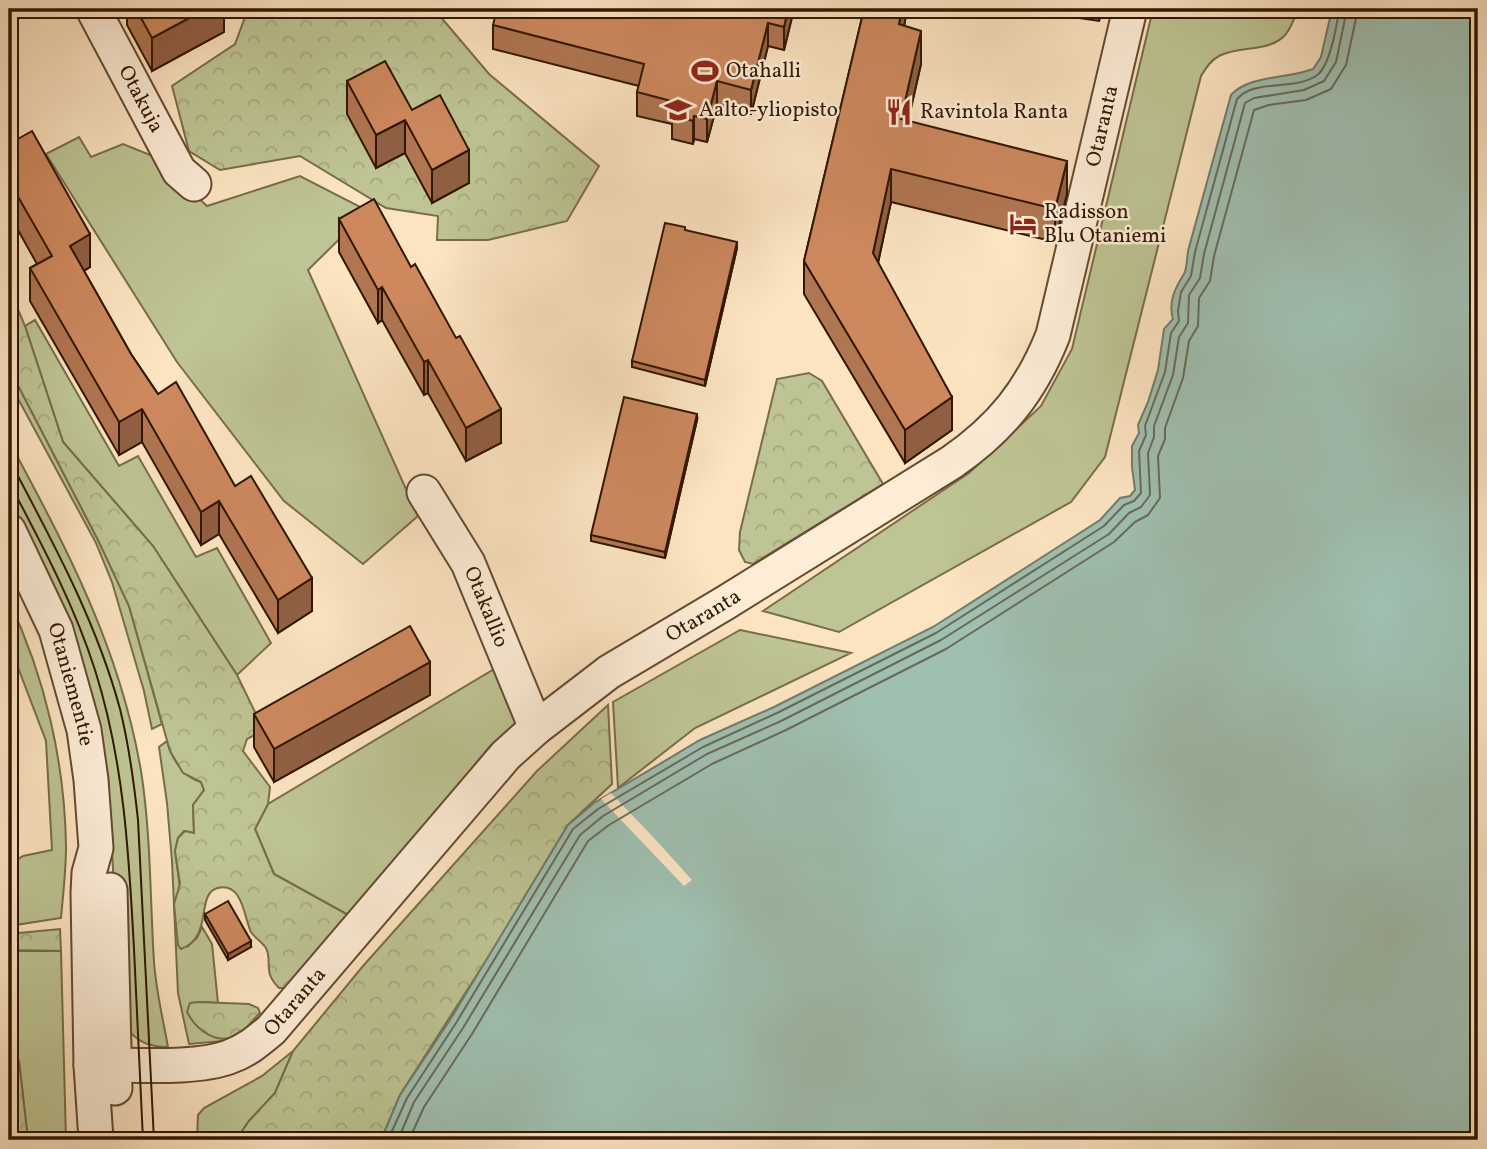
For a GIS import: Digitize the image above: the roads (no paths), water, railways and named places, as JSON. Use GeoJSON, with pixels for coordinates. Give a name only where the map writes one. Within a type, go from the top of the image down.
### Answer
{"type":"FeatureCollection","features":[{"type":"Feature","properties":{"kind":"street","name":"Otakuja"},"geometry":{"type":"LineString","coordinates":[[93,9],[179,171],[194,184]]}},
{"type":"Feature","properties":{"kind":"street","name":"Otaranta"},"geometry":{"type":"LineString","coordinates":[[103,1065],[196,1063],[227,1058],[248,1048],[271,1030],[498,765],[536,727],[609,672],[725,603],[952,462],[978,443],[1031,383],[1053,335],[1130,9]]}},
{"type":"Feature","properties":{"kind":"street","name":"Otakallio"},"geometry":{"type":"LineString","coordinates":[[424,492],[468,563],[536,727]]}},
{"type":"Feature","properties":{"kind":"street","name":"Otaniementie"},"geometry":{"type":"LineString","coordinates":[[9,531],[56,630],[84,730],[96,848],[89,873],[88,893],[103,1065],[115,1140]]}},
{"type":"Feature","properties":{"kind":"street","name":"Otaniementie"},"geometry":{"type":"LineString","coordinates":[[96,1140],[103,1065]]}},
{"type":"Feature","properties":{"kind":"water"},"geometry":{"type":"Polygon","coordinates":[[[1332,9],[1478,9],[1478,1140],[381,1140],[400,1095],[450,1020],[568,825],[594,803],[700,740],[774,707],[933,627],[1100,520],[1120,498],[1130,496],[1135,490],[1132,446],[1139,433],[1138,425],[1158,370],[1164,329],[1173,319],[1173,295],[1186,269],[1188,251],[1231,95],[1248,84],[1313,69],[1321,57],[1332,9]]]}},
{"type":"Feature","properties":{"kind":"tram line"},"geometry":{"type":"LineString","coordinates":[[9,459],[85,612],[110,676],[123,723],[138,820],[154,1140]]}},
{"type":"Feature","properties":{"kind":"tram line"},"geometry":{"type":"LineString","coordinates":[[9,482],[56,574],[87,645],[113,739],[124,808],[130,879],[143,1140]]}},
{"type":"Feature","properties":{"kind":"place","name":"Otahalli"},"geometry":{"type":"Point","coordinates":[705,71]}},
{"type":"Feature","properties":{"kind":"place","name":"Aalto-yliopisto"},"geometry":{"type":"Point","coordinates":[678,110]}},
{"type":"Feature","properties":{"kind":"place","name":"Ravintola Ranta"},"geometry":{"type":"Point","coordinates":[899,112]}},
{"type":"Feature","properties":{"kind":"place","name":"Radisson Blu Otaniemi"},"geometry":{"type":"Point","coordinates":[1023,224]}}]}
